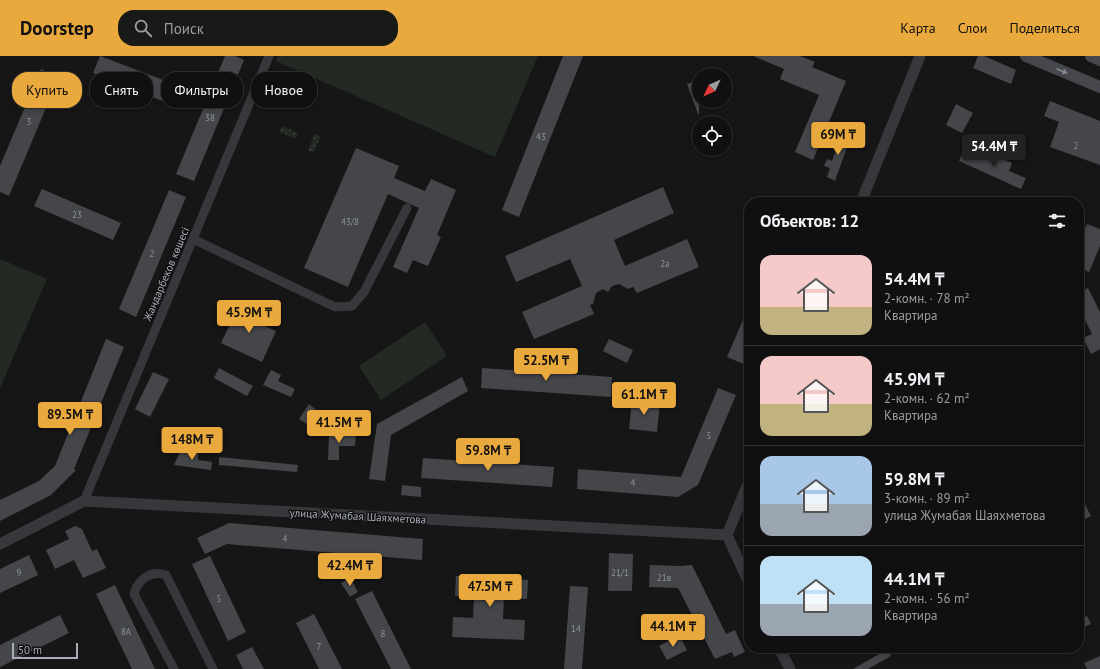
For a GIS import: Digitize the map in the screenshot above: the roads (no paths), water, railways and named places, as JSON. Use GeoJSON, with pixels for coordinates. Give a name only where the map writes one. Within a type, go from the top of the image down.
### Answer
{"type":"FeatureCollection","features":[{"type":"Feature","properties":{"kind":"main road"},"geometry":{"type":"LineString","coordinates":[[1026,56],[1100,87]]}},
{"type":"Feature","properties":{"kind":"street","name":"Жандарбеков көшесі"},"geometry":{"type":"LineString","coordinates":[[84,501],[269,56]]}},
{"type":"Feature","properties":{"kind":"street"},"geometry":{"type":"LineString","coordinates":[[863,197],[920,56]]}},
{"type":"Feature","properties":{"kind":"street"},"geometry":{"type":"LineString","coordinates":[[193,240],[335,307],[352,306],[364,292],[407,208]]}},
{"type":"Feature","properties":{"kind":"street"},"geometry":{"type":"LineString","coordinates":[[744,492],[727,535],[744,572]]}},
{"type":"Feature","properties":{"kind":"street"},"geometry":{"type":"LineString","coordinates":[[0,544],[84,501]]}},
{"type":"Feature","properties":{"kind":"street","name":"улица Жумабая Шаяхметова"},"geometry":{"type":"LineString","coordinates":[[84,501],[727,535]]}},
{"type":"Feature","properties":{"kind":"street"},"geometry":{"type":"LineString","coordinates":[[174,669],[134,594],[136,586],[151,573],[159,572],[166,575],[212,669]]}},
{"type":"Feature","properties":{"kind":"street"},"geometry":{"type":"LineString","coordinates":[[782,653],[790,669]]}}]}
